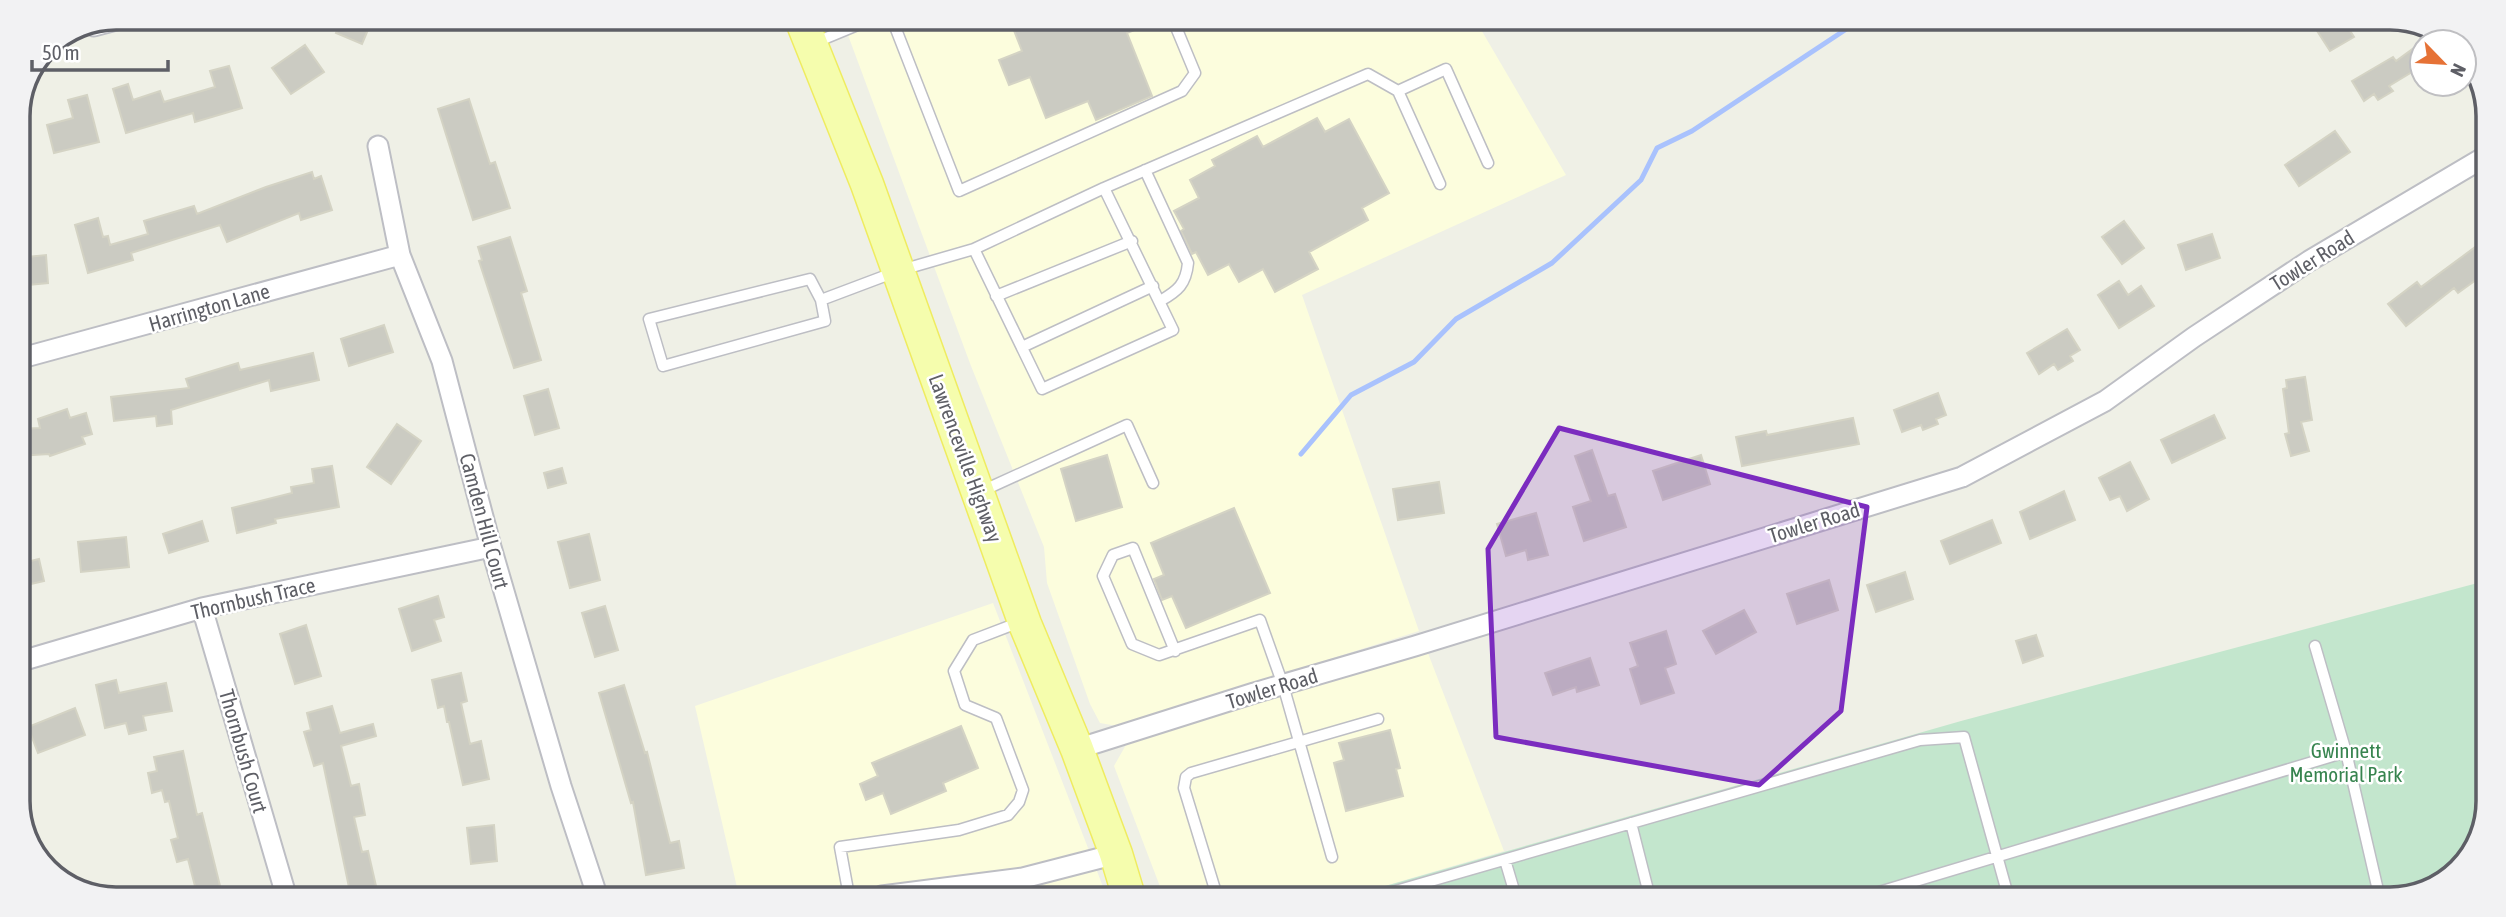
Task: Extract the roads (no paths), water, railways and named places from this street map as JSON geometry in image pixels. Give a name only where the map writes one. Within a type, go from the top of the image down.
[{"type":"main road","name":"Lawrenceville Highway","points":[[806,32],[867,184],[1024,620],[1077,750],[1126,887]]},
{"type":"street","name":"Camden Hill Court","points":[[378,146],[400,255],[442,361],[491,547],[561,786],[594,887]]},
{"type":"street","name":"Towler Road","points":[[1077,750],[1962,477],[2105,401],[2194,337],[2309,261],[2476,162]]},
{"type":"street","name":"Harrington Lane","points":[[30,356],[400,255]]},
{"type":"street","name":"Thornbush Trace","points":[[30,658],[202,608],[491,547]]},
{"type":"street","name":"Thornbush Court","points":[[202,608],[284,887]]},
{"type":"street","points":[[970,887],[1023,878],[1116,854]]},
{"type":"lane","points":[[895,30],[959,191],[1182,91],[1195,73],[1177,30]]},
{"type":"lane","points":[[1398,91],[1446,69],[1488,163]]},
{"type":"lane","points":[[821,300],[898,271],[974,249],[1104,188],[1368,74],[1398,91],[1440,184]]},
{"type":"lane","points":[[1145,170],[1188,263],[1187,277],[1182,286],[1160,301]]},
{"type":"lane","points":[[974,249],[1042,389],[1173,330],[1104,188]]},
{"type":"lane","points":[[996,296],[1132,242]]},
{"type":"lane","points":[[810,279],[821,300],[825,321],[663,366],[649,319],[810,279]]},
{"type":"lane","points":[[1022,347],[1153,286]]},
{"type":"lane","points":[[978,492],[1127,425],[1153,483]]},
{"type":"lane","points":[[1175,651],[1133,548],[1114,555],[1103,576],[1132,644],[1159,655],[1175,651],[1260,620],[1283,685],[1332,857]]},
{"type":"lane","points":[[847,887],[840,847],[959,830],[1008,815],[1019,802],[1023,790],[996,718],[965,705],[954,671],[973,640],[1024,620]]},
{"type":"lane","points":[[2315,646],[2346,752],[2377,887]]},
{"type":"lane","points":[[1214,887],[1184,788],[1186,777],[1191,773],[1378,719]]},
{"type":"lane","points":[[1410,887],[1920,740],[1964,737],[2007,887]]},
{"type":"lane","points":[[1898,887],[2346,752]]},
{"type":"lane","points":[[1631,823],[1647,887]]},
{"type":"lane","points":[[1505,860],[1513,887]]},
{"type":"waterway","points":[[1301,454],[1351,395],[1414,362],[1456,319],[1552,263],[1641,180],[1657,148],[1692,131],[1845,30]]},
{"type":"park label","name":"Gwinnett Memorial Park","points":[[2346,762]]}]
